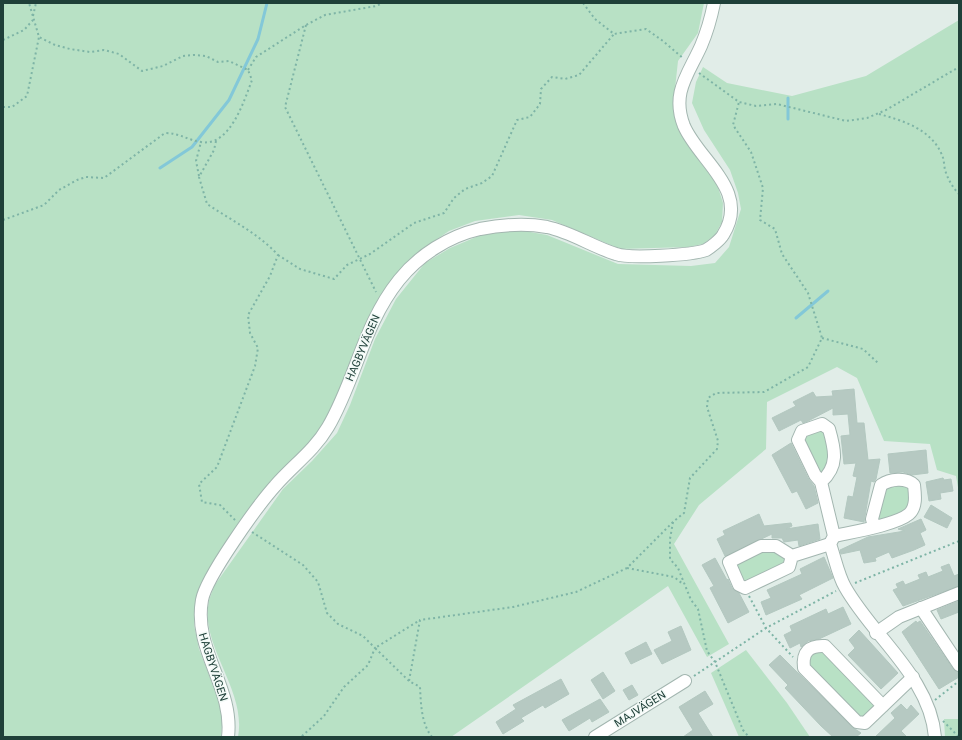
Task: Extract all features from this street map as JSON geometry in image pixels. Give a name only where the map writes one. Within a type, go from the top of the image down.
[{"type":"street","name":"HAGBYVÄGEN","points":[[228,737],[229,728],[227,709],[222,691],[202,638],[200,626],[202,598],[216,570],[260,504],[276,484],[309,452],[327,429],[341,401],[368,332],[382,304],[400,279],[421,257],[448,240],[478,229],[517,224],[549,227],[619,256],[678,255],[706,250],[722,238],[729,222],[731,202],[722,179],[685,127],[678,102],[684,77],[691,66],[710,25],[714,3]]},
{"type":"street","points":[[822,482],[832,540],[845,587],[876,633],[913,677],[928,706],[934,737]]},
{"type":"street","points":[[792,556],[832,540],[874,526]]},
{"type":"street","points":[[761,546],[776,546],[792,556],[789,567],[745,588],[739,585],[730,562],[761,546]]},
{"type":"street","points":[[876,633],[899,617],[959,593]]},
{"type":"street","points":[[921,608],[959,665]]},
{"type":"street","points":[[883,706],[825,646],[817,646],[807,651],[802,658],[804,668],[857,722],[865,723],[883,706],[913,677]]},
{"type":"street","name":"MAJVÄGEN","points":[[595,737],[685,681]]},
{"type":"path","points":[[3,107],[12,107],[27,96],[39,37],[28,3]]},
{"type":"path","points":[[3,40],[24,30],[33,20],[36,3]]},
{"type":"path","points":[[248,70],[256,57],[324,15],[376,6],[383,3]]},
{"type":"path","points":[[583,3],[595,19],[614,34]]},
{"type":"path","points":[[306,25],[285,107],[382,304]]},
{"type":"path","points":[[199,141],[196,161],[207,204],[254,234],[271,247],[278,255],[300,269],[334,279],[347,265],[370,254],[414,223],[444,213],[454,198],[465,189],[482,183],[492,176],[517,120],[530,117],[540,104],[541,89],[552,77],[565,79],[579,75],[614,34],[646,30],[663,41],[691,66],[739,102],[756,106],[776,104],[846,120],[867,118],[878,114],[959,67]]},
{"type":"path","points":[[3,220],[44,205],[59,190],[77,180],[86,178],[104,178],[165,133],[176,133],[199,141],[216,141],[224,136],[239,111],[252,80],[248,70],[229,61],[218,62],[206,56],[183,56],[163,66],[142,71],[127,62],[119,54],[104,50],[90,52],[70,49],[55,45],[39,37]]},
{"type":"path","points":[[301,737],[324,716],[344,687],[368,665],[375,648],[420,620],[513,606],[576,592],[627,568],[684,513],[690,478],[717,449],[718,441],[707,407],[708,398],[716,392],[764,392],[808,367],[822,338],[808,293],[782,254],[775,229],[760,220],[763,188],[751,152],[732,125],[739,102]]},
{"type":"path","points":[[878,114],[906,122],[930,136],[943,155],[946,171],[952,187],[959,194]]},
{"type":"path","points":[[199,177],[214,150],[216,141]]},
{"type":"path","points":[[278,255],[270,276],[248,315],[250,333],[258,348],[255,366],[217,467],[199,484],[202,502],[220,504],[244,527],[271,546],[303,565],[318,582],[327,613],[338,624],[363,636],[408,681],[420,687],[421,707],[426,730],[432,737]]},
{"type":"path","points":[[822,338],[863,349],[878,363]]},
{"type":"path","points":[[674,521],[670,538],[670,559],[678,568],[691,600],[698,609],[707,651],[714,662],[731,706],[743,730],[749,737]]},
{"type":"path","points":[[685,681],[766,628],[845,587],[959,541]]},
{"type":"path","points":[[627,568],[674,577],[684,585]]},
{"type":"path","points":[[745,588],[766,628],[804,668]]},
{"type":"path","points":[[408,681],[420,620]]},
{"type":"path","points":[[928,706],[959,680]]},
{"type":"green space","points":[[3,3],[704,3],[698,33],[678,61],[673,107],[682,134],[698,159],[717,184],[723,203],[722,222],[715,235],[703,244],[688,247],[620,249],[552,220],[519,215],[475,221],[449,231],[418,252],[406,263],[376,303],[327,420],[302,453],[274,478],[257,500],[213,563],[197,595],[194,625],[199,649],[223,712],[221,737],[3,737]]},
{"type":"green space","points":[[959,20],[959,493],[956,476],[937,470],[930,444],[884,441],[857,378],[837,367],[767,402],[766,449],[699,505],[674,544],[729,644],[707,657],[668,586],[451,737],[238,737],[239,720],[236,702],[216,651],[208,618],[209,601],[214,586],[283,489],[312,461],[337,433],[350,405],[375,339],[396,299],[425,263],[450,248],[481,235],[519,230],[547,235],[618,264],[691,266],[715,263],[729,247],[741,209],[738,193],[730,170],[704,130],[692,103],[696,82],[703,67],[727,83],[792,96],[866,76]]},
{"type":"green space","points":[[829,429],[830,474],[815,475],[802,431]]},
{"type":"green space","points":[[909,481],[909,514],[874,526],[881,485]]},
{"type":"green space","points":[[761,546],[792,556],[789,567],[745,588],[729,562]]},
{"type":"green space","points":[[817,645],[883,706],[865,723],[804,668]]},
{"type":"green space","points":[[746,650],[787,703],[810,737],[739,737],[711,673]]},
{"type":"green space","points":[[944,719],[959,719],[959,737],[945,737]]},
{"type":"building","points":[[854,389],[857,423],[864,423],[868,460],[880,459],[876,479],[874,482],[871,481],[864,522],[844,518],[848,496],[853,497],[857,477],[853,476],[856,463],[844,464],[841,436],[850,435],[848,414],[833,415],[833,408],[808,421],[803,423],[801,420],[779,431],[772,418],[796,406],[793,402],[813,392],[816,397],[833,396],[832,391]]},
{"type":"building","points":[[791,443],[808,478],[814,486],[818,503],[806,509],[797,491],[792,493],[772,455]]},
{"type":"building","points":[[926,450],[928,473],[912,475],[903,472],[890,473],[888,454]]},
{"type":"building","points":[[943,478],[944,480],[951,479],[953,491],[940,493],[941,499],[929,501],[926,482]]},
{"type":"building","points":[[931,505],[952,518],[947,528],[924,517]]},
{"type":"building","points":[[759,514],[764,526],[791,523],[792,526],[786,529],[818,524],[820,539],[799,546],[798,540],[784,542],[782,538],[772,538],[772,534],[725,556],[717,539],[725,535],[723,531]]},
{"type":"building","points":[[921,519],[926,530],[920,533],[925,545],[914,550],[892,558],[889,552],[875,558],[876,561],[864,563],[860,550],[841,554],[840,550],[868,537],[905,531],[898,529]]},
{"type":"building","points":[[824,557],[833,578],[799,595],[802,599],[766,615],[761,602],[771,598],[767,590],[802,574],[800,569]]},
{"type":"building","points":[[715,558],[732,588],[739,593],[749,612],[728,623],[710,588],[714,586],[702,565]]},
{"type":"building","points":[[949,564],[954,576],[959,574],[959,586],[903,606],[893,590],[898,588],[896,584],[903,581],[905,585],[920,579],[918,575],[926,572],[928,577],[943,571],[941,567]]},
{"type":"building","points":[[959,601],[959,612],[941,619],[937,610]]},
{"type":"building","points":[[843,607],[851,624],[819,639],[808,641],[801,647],[800,643],[790,648],[784,635],[792,631],[790,626],[826,609],[828,614]]},
{"type":"building","points":[[916,621],[917,623],[920,621],[953,669],[959,672],[959,677],[939,689],[902,632]]},
{"type":"building","points":[[681,626],[691,650],[662,664],[654,650],[672,641],[668,632]]},
{"type":"building","points":[[859,630],[898,673],[881,689],[848,655],[855,648],[849,640]]},
{"type":"building","points":[[646,642],[652,654],[631,664],[625,653]]},
{"type":"building","points":[[780,655],[852,727],[861,733],[856,737],[833,737],[821,726],[785,688],[788,685],[769,665]]},
{"type":"building","points":[[603,672],[615,691],[603,699],[591,680]]},
{"type":"building","points":[[561,679],[569,694],[545,708],[543,705],[521,718],[524,721],[503,734],[496,722],[516,709],[513,705]]},
{"type":"building","points":[[632,685],[638,695],[629,700],[623,690]]},
{"type":"building","points":[[705,691],[713,704],[698,713],[713,737],[683,737],[693,730],[679,707]]},
{"type":"building","points":[[600,699],[609,712],[592,722],[590,718],[569,731],[562,720]]},
{"type":"building","points":[[901,704],[907,710],[911,705],[919,714],[901,731],[907,737],[875,737],[895,718],[891,713]]},
{"type":"waterway","points":[[160,168],[192,147],[229,100],[258,39],[267,3]]},
{"type":"waterway","points":[[788,98],[788,119]]},
{"type":"waterway","points":[[796,318],[828,291]]}]
